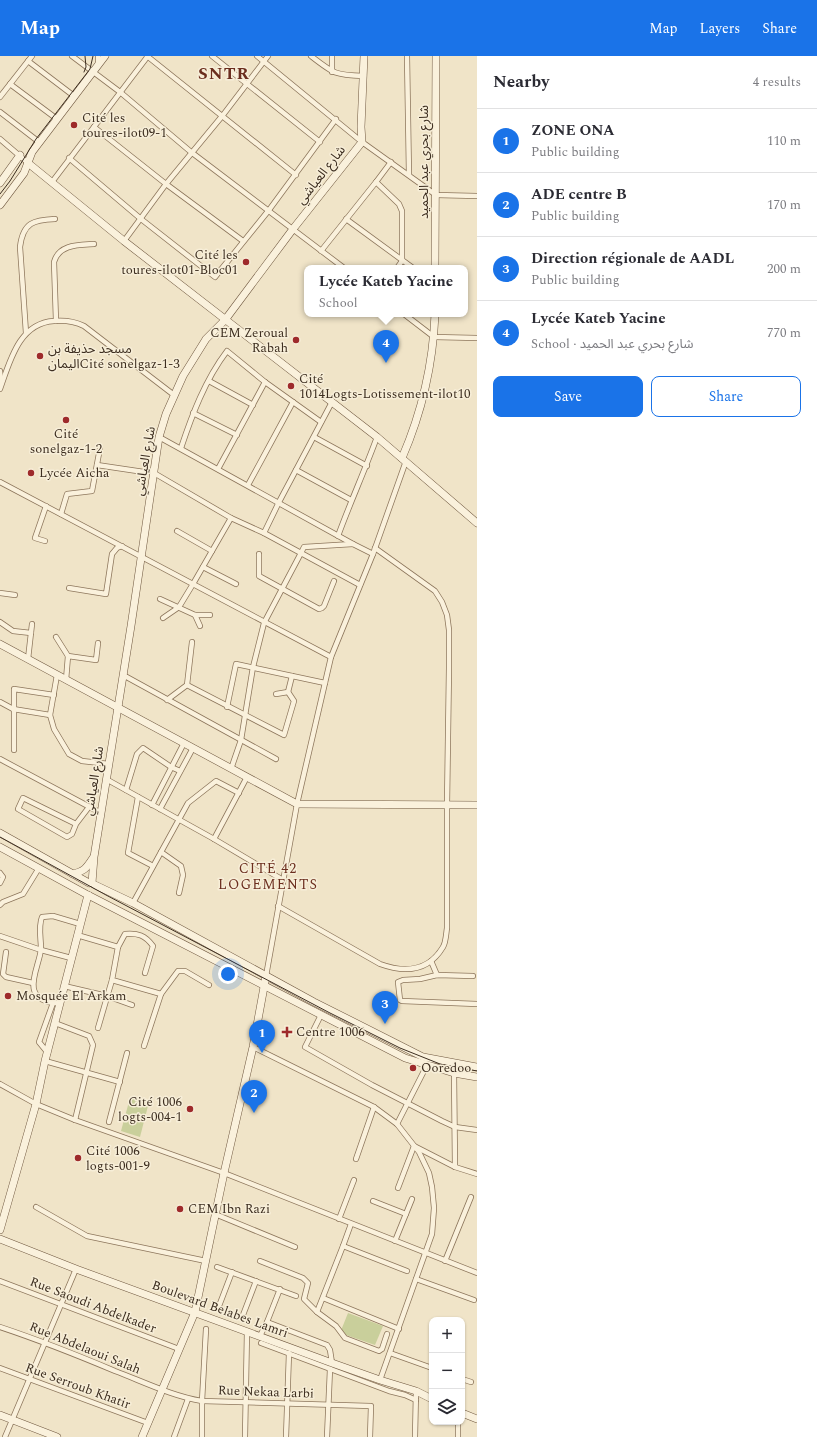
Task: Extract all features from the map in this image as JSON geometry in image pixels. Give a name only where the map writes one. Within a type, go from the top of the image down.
[{"type":"street","points":[[0,97],[32,56]]},
{"type":"street","points":[[72,56],[120,92],[192,152],[340,265]]},
{"type":"street","points":[[98,56],[98,65]]},
{"type":"street","points":[[0,205],[24,173],[30,156],[39,142],[105,56]]},
{"type":"street","points":[[52,182],[147,56],[296,174]]},
{"type":"street","points":[[212,56],[320,142]]},
{"type":"street","points":[[257,56],[336,119],[362,142],[392,162],[436,195],[477,196]]},
{"type":"street","points":[[124,241],[166,184],[223,115],[268,56]]},
{"type":"street","points":[[311,56],[332,72],[343,76],[364,76]]},
{"type":"street","points":[[332,56],[332,72]]},
{"type":"street","name":"شارع العياشي","points":[[92,884],[94,857],[159,437],[166,414],[182,376],[206,339],[225,320],[293,229],[362,142],[361,127],[364,56]]},
{"type":"street","points":[[407,56],[408,175]]},
{"type":"street","name":"شارع بحري عبد الحميد","points":[[435,265],[436,56]]},
{"type":"street","points":[[28,61],[74,96]]},
{"type":"street","points":[[10,84],[57,119]]},
{"type":"street","points":[[0,112],[39,142]]},
{"type":"street","points":[[69,158],[141,219],[215,277],[269,210],[336,119]]},
{"type":"street","points":[[94,127],[166,184],[243,241]]},
{"type":"street","points":[[0,138],[28,163],[124,241],[377,437],[477,523]]},
{"type":"street","points":[[0,183],[20,155]]},
{"type":"street","points":[[321,251],[392,162]]},
{"type":"street","points":[[376,182],[399,204],[402,211],[402,261],[399,265]]},
{"type":"street","points":[[26,332],[20,247],[21,240],[26,230],[33,222],[38,220],[55,219]]},
{"type":"street","points":[[346,219],[408,265]]},
{"type":"street","points":[[56,321],[55,257],[65,248],[73,245],[94,244]]},
{"type":"street","points":[[408,317],[434,337],[477,338]]},
{"type":"street","points":[[142,1437],[195,1312],[253,1047],[297,804],[331,657],[373,554],[419,414],[427,381],[434,337],[435,317]]},
{"type":"street","points":[[0,387],[14,353],[26,332],[38,325],[49,321],[56,321],[74,322],[84,326],[174,395]]},
{"type":"street","points":[[180,448],[193,412],[209,381],[227,352],[265,382],[321,422]]},
{"type":"street","points":[[0,371],[0,387]]},
{"type":"street","points":[[209,381],[253,405]]},
{"type":"street","points":[[218,469],[265,382]]},
{"type":"street","points":[[248,486],[293,402]]},
{"type":"street","points":[[264,533],[332,402]]},
{"type":"street","points":[[193,412],[237,435]]},
{"type":"street","points":[[159,437],[373,554]]},
{"type":"street","points":[[314,437],[366,466]]},
{"type":"street","points":[[338,536],[377,437]]},
{"type":"street","points":[[61,514],[67,494],[92,492],[100,448]]},
{"type":"street","points":[[97,465],[144,472]]},
{"type":"street","points":[[296,470],[351,500]]},
{"type":"street","points":[[154,473],[231,518],[264,533],[360,585]]},
{"type":"street","points":[[0,482],[194,584],[264,623],[331,657]]},
{"type":"street","points":[[45,541],[35,538],[46,506]]},
{"type":"street","points":[[163,618],[179,607],[194,584],[231,518]]},
{"type":"street","points":[[177,531],[212,551]]},
{"type":"street","points":[[232,769],[241,740],[253,667],[264,623],[304,547],[353,544]]},
{"type":"street","points":[[69,588],[106,594],[112,554],[117,548],[122,546]]},
{"type":"street","points":[[278,906],[380,964],[395,969],[411,970],[423,966],[431,961],[444,946],[447,928],[449,630],[447,615],[442,602],[435,591],[375,548]]},
{"type":"street","points":[[259,554],[259,576],[319,608],[324,606],[334,581]]},
{"type":"street","points":[[203,567],[236,584]]},
{"type":"street","points":[[0,593],[15,595]]},
{"type":"street","points":[[160,599],[195,615],[210,615]]},
{"type":"street","points":[[195,615],[200,626]]},
{"type":"street","points":[[0,622],[13,631],[31,634]]},
{"type":"street","points":[[28,659],[32,624]]},
{"type":"street","points":[[56,637],[68,656],[66,680]]},
{"type":"street","points":[[167,700],[187,686],[192,642]]},
{"type":"street","points":[[68,656],[96,660],[98,643]]},
{"type":"street","points":[[0,644],[297,804],[477,805]]},
{"type":"street","points":[[227,707],[236,664],[325,683]]},
{"type":"street","points":[[57,675],[50,714],[54,729],[69,754],[82,761],[109,764]]},
{"type":"street","points":[[123,675],[276,759]]},
{"type":"street","points":[[187,686],[284,735],[294,701],[288,692],[292,676]]},
{"type":"street","points":[[14,750],[14,689],[54,695]]},
{"type":"street","points":[[276,694],[288,692]]},
{"type":"street","points":[[0,702],[13,710],[50,714]]},
{"type":"street","points":[[152,804],[184,743]]},
{"type":"street","points":[[126,790],[137,754],[142,748],[171,767],[180,771]]},
{"type":"street","points":[[160,809],[193,748]]},
{"type":"street","points":[[0,759],[101,813]]},
{"type":"street","points":[[214,839],[248,777]]},
{"type":"street","points":[[106,780],[214,839],[283,880]]},
{"type":"street","points":[[133,903],[188,803],[216,781],[240,793]]},
{"type":"street","points":[[138,797],[128,853],[153,866]]},
{"type":"street","points":[[76,824],[23,798],[18,809],[67,837],[72,834],[76,824],[89,807]]},
{"type":"street","points":[[0,833],[73,874],[133,903],[314,1002],[423,1057],[477,1068]]},
{"type":"street","points":[[0,847],[88,895],[405,1058],[454,1073],[477,1077]]},
{"type":"street","points":[[161,852],[181,866],[183,875],[180,893]]},
{"type":"street","points":[[73,874],[87,868],[94,857]]},
{"type":"street","points":[[0,905],[2,902],[24,894],[39,868]]},
{"type":"street","points":[[0,873],[3,877],[0,883]]},
{"type":"street","points":[[88,895],[84,890],[85,887],[92,884]]},
{"type":"street","points":[[88,895],[95,893],[97,889],[92,884]]},
{"type":"street","points":[[48,1053],[39,1042],[64,986],[88,895]]},
{"type":"street","points":[[56,1003],[44,1001],[37,995],[33,983],[41,950],[40,922],[42,917],[53,916],[80,924]]},
{"type":"street","points":[[98,1028],[112,980],[118,947],[125,934],[136,934],[148,939],[153,946],[145,973]]},
{"type":"street","points":[[78,935],[118,947]]},
{"type":"street","points":[[0,936],[41,950],[71,958]]},
{"type":"street","points":[[6,952],[3,974],[6,977],[33,983]]},
{"type":"street","points":[[431,961],[437,975]]},
{"type":"street","points":[[144,1046],[161,994],[178,971],[185,971],[210,985]]},
{"type":"street","points":[[474,976],[437,975],[420,980],[403,980],[398,982],[400,1000],[402,1002],[477,1004]]},
{"type":"street","points":[[112,980],[161,994]]},
{"type":"street","points":[[64,986],[107,996],[132,1005]]},
{"type":"street","points":[[0,1230],[36,1104],[55,1023],[56,1003]]},
{"type":"street","points":[[321,1015],[305,1047],[408,1104],[455,1127],[477,1130]]},
{"type":"street","points":[[55,1023],[89,1036],[94,1045],[86,1072],[76,1120]]},
{"type":"street","points":[[253,1047],[374,1107],[397,1124],[423,1158],[429,1173],[432,1187],[434,1222],[432,1234],[380,1380]]},
{"type":"street","points":[[109,1122],[127,1053]]},
{"type":"street","points":[[45,1061],[120,1082]]},
{"type":"street","points":[[397,1124],[428,1065]]},
{"type":"street","points":[[454,1073],[455,1167]]},
{"type":"street","points":[[0,1084],[36,1104],[76,1120],[224,1174],[477,1273]]},
{"type":"street","points":[[356,1159],[374,1107]]},
{"type":"street","points":[[414,1146],[455,1167],[477,1174]]},
{"type":"street","points":[[398,1188],[414,1146]]},
{"type":"street","points":[[339,1219],[354,1180]]},
{"type":"street","points":[[445,1261],[471,1197]]},
{"type":"street","points":[[395,1241],[412,1199]]},
{"type":"street","points":[[373,1201],[406,1214]]},
{"type":"street","points":[[36,1207],[86,1236],[206,1261]]},
{"type":"street","points":[[216,1214],[295,1247]]},
{"type":"street","points":[[317,1312],[351,1224]]},
{"type":"street","name":"Boulevard Belabes Lamri","points":[[0,1238],[76,1269],[247,1331],[260,1339],[331,1366],[416,1391],[429,1398]]},
{"type":"street","points":[[343,1246],[407,1271]]},
{"type":"street","points":[[260,1260],[303,1278],[308,1283],[304,1299],[317,1312],[336,1326],[345,1338],[379,1351],[382,1349],[387,1334]]},
{"type":"street","points":[[217,1267],[256,1280],[296,1296]]},
{"type":"street","points":[[5,1437],[76,1269]]},
{"type":"street","points":[[219,1306],[232,1272]]},
{"type":"street","points":[[416,1279],[474,1300]]},
{"type":"street","points":[[243,1315],[256,1280]]},
{"type":"street","name":"Rue Saoudi Abdelkader","points":[[0,1281],[179,1349]]},
{"type":"street","points":[[280,1289],[260,1339],[288,1353],[331,1366],[389,1391],[406,1395],[416,1400]]},
{"type":"street","points":[[323,1298],[398,1329]]},
{"type":"street","points":[[267,1322],[327,1346],[330,1350],[331,1366],[327,1437]]},
{"type":"street","name":"Rue Abdelaoui Salah","points":[[0,1327],[45,1342],[162,1390]]},
{"type":"street","points":[[202,1437],[202,1401],[206,1329]]},
{"type":"street","points":[[245,1437],[247,1331]]},
{"type":"street","points":[[286,1437],[288,1353]]},
{"type":"street","points":[[390,1353],[429,1367]]},
{"type":"street","name":"Rue Serroub Khatir","points":[[0,1368],[148,1423]]},
{"type":"street","points":[[465,1380],[471,1382]]},
{"type":"street","name":"Rue Nekaa Larbi","points":[[162,1390],[188,1399],[202,1401],[371,1406],[370,1437]]},
{"type":"street","points":[[415,1437],[416,1391]]},
{"type":"street","points":[[174,1437],[188,1399]]},
{"type":"street","points":[[465,1414],[477,1419]]},
{"type":"street","points":[[0,1415],[57,1437]]},
{"type":"street","points":[[458,1425],[458,1437]]},
{"type":"green space","points":[[130,1098],[149,1102],[140,1137],[121,1131]]},
{"type":"green space","points":[[348,1313],[383,1326],[375,1345],[340,1333]]},
{"type":"tram line","points":[[84,72],[86,67],[85,56]]},
{"type":"tram line","points":[[0,194],[10,181],[36,139],[90,69],[93,56]]},
{"type":"tram line","points":[[0,837],[106,895],[330,1013],[400,1048],[440,1064],[477,1071]]},
{"type":"place","name":"Cité les toures-ilot09-1","points":[[74,125]]},
{"type":"place","name":"Cité les toures-ilot01-Bloc01","points":[[246,262]]},
{"type":"place","name":"CEM Zeroual Rabah","points":[[296,340]]},
{"type":"place","name":"مسجد حذيفة بن اليمانCité sonelgaz-1-3","points":[[40,356]]},
{"type":"place","name":"Lycée Kateb Yacine","points":[[386,363]]},
{"type":"place","name":"Cité 1014Logts-Lotissement-ilot10","points":[[291,386]]},
{"type":"place","name":"Cité sonelgaz-1-2","points":[[66,420]]},
{"type":"place","name":"Lycée Aicha","points":[[31,473]]},
{"type":"place","name":"Mosquée El Arkam","points":[[8,996]]},
{"type":"place","name":"Direction régionale de AADL","points":[[385,1024]]},
{"type":"place","name":"Centre 1006","points":[[287,1032]]},
{"type":"place","name":"ZONE ONA","points":[[262,1053]]},
{"type":"place","name":"Ooredoo","points":[[413,1068]]},
{"type":"place","name":"Cité 1006 logts-004-1","points":[[190,1109]]},
{"type":"place","name":"ADE centre B","points":[[254,1113]]},
{"type":"place","name":"Cité 1006 logts-001-9","points":[[78,1158]]},
{"type":"place","name":"CEM Ibn Razi","points":[[180,1209]]},
{"type":"district","name":"SNTR","points":[[224,74]]},
{"type":"district","name":"CITÉ 42 LOGEMENTS","points":[[268,876]]}]
